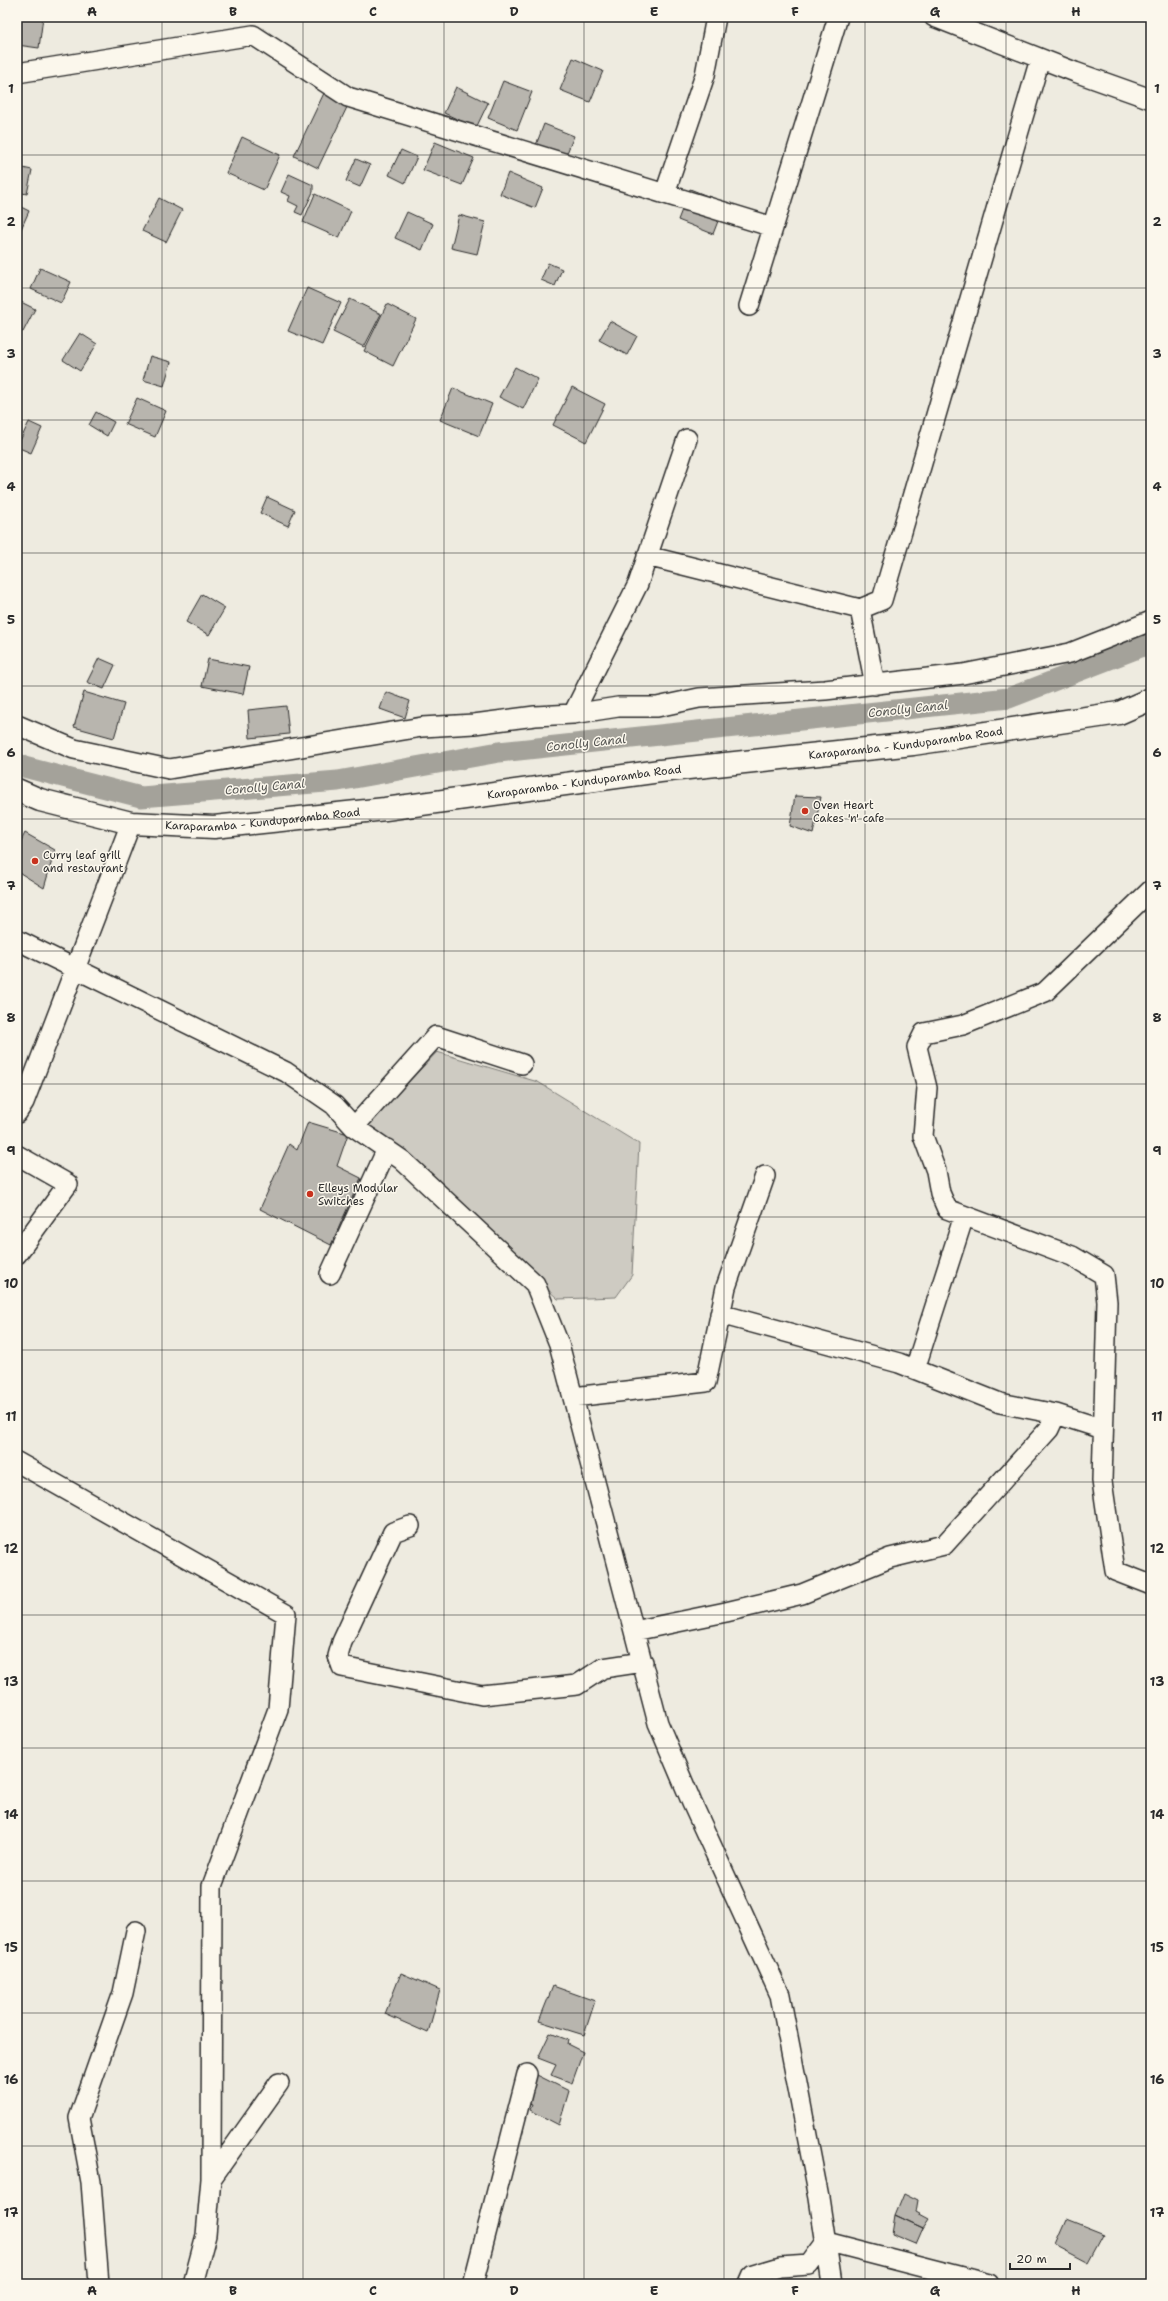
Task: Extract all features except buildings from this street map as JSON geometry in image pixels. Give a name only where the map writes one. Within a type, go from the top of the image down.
[{"type":"main road","name":"Karaparamba - Kunduparamba Road","points":[[17,790],[40,800],[131,823],[214,827],[385,808],[660,771],[914,744],[1119,712],[1151,699]]},
{"type":"street","points":[[665,193],[705,75],[716,17]]},
{"type":"street","points":[[749,306],[838,17]]},
{"type":"street","points":[[934,17],[1040,59],[1151,99]]},
{"type":"street","points":[[17,73],[253,36],[348,97],[773,227]]},
{"type":"street","points":[[647,556],[860,610],[882,600],[1040,59]]},
{"type":"street","points":[[573,714],[638,584],[687,439]]},
{"type":"street","points":[[860,610],[875,685]]},
{"type":"street","points":[[17,725],[74,749],[169,769],[422,727],[474,724],[535,716],[573,714],[618,707],[658,707],[698,698],[875,685],[963,674],[1070,653],[1151,621]]},
{"type":"street","points":[[17,1113],[24,1102],[131,823]]},
{"type":"street","points":[[1151,890],[1044,992],[963,1025],[924,1033],[917,1047],[927,1088],[923,1136],[936,1171],[940,1193],[946,1209],[1072,1256],[1104,1275],[1106,1302],[1102,1481],[1115,1571],[1151,1586]]},
{"type":"street","points":[[17,940],[75,967],[286,1072],[334,1105],[354,1127],[402,1160],[535,1284],[559,1344],[658,1723],[692,1803],[780,1995],[826,2242],[832,2284]]},
{"type":"street","points":[[354,1127],[436,1036],[522,1064]]},
{"type":"street","points":[[330,1274],[387,1149]]},
{"type":"street","points":[[17,1155],[68,1184],[17,1254]]},
{"type":"street","points":[[573,1398],[706,1382],[726,1287],[765,1176]]},
{"type":"street","points":[[916,1369],[964,1216]]},
{"type":"street","points":[[720,1314],[900,1363],[1000,1402],[1056,1414],[1103,1429]]},
{"type":"street","points":[[634,1631],[726,1612],[802,1594],[890,1558],[944,1545],[1049,1429],[1056,1414]]},
{"type":"street","points":[[17,1462],[286,1614],[278,1709],[212,1886],[211,2179],[206,2235],[193,2284]]},
{"type":"street","points":[[410,1526],[394,1532],[342,1642],[338,1656],[342,1667],[482,1695],[577,1685],[603,1668],[643,1662]]},
{"type":"street","points":[[99,2284],[91,2182],[79,2118],[123,1993],[136,1931]]},
{"type":"street","points":[[473,2284],[527,2074]]},
{"type":"street","points":[[211,2179],[279,2083]]},
{"type":"street","points":[[749,2284],[753,2275],[780,2267],[809,2265],[826,2242]]},
{"type":"street","points":[[826,2242],[988,2284]]},
{"type":"shaded area","points":[[437,1052],[538,1082],[639,1144],[632,1275],[616,1297],[558,1299],[368,1125]]},
{"type":"waterway","name":"Conolly Canal","points":[[17,763],[24,767],[141,797],[338,781],[499,752],[1009,698],[1151,643]]},
{"type":"place","name":"Oven Heart Cakes 'n' cafe","points":[[805,811]]},
{"type":"place","name":"Curry leaf grill and restaurant","points":[[35,861]]},
{"type":"place","name":"Elleys Modular Switches","points":[[310,1194]]}]
